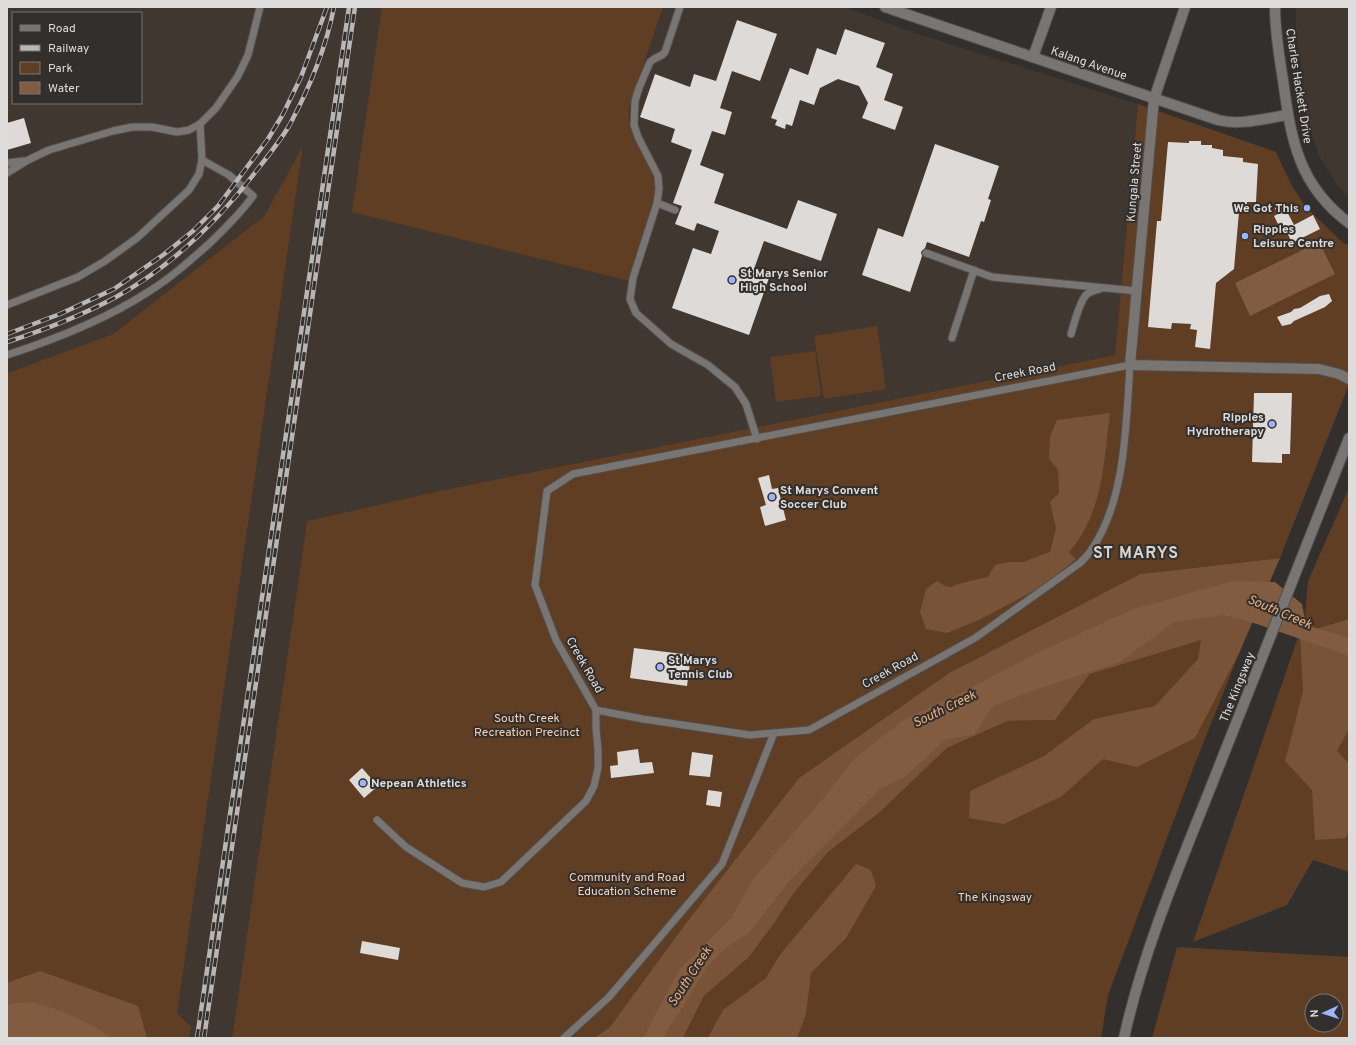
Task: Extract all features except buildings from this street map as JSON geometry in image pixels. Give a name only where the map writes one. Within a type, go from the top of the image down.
[{"type":"street","name":"Kalang Avenue","points":[[885,7],[914,12],[1033,58],[1228,123],[1288,114]]},
{"type":"street","points":[[1033,58],[1051,7]]},
{"type":"street","name":"Kungala Street","points":[[1130,365],[1154,99],[1185,7]]},
{"type":"street","name":"Charles Hackett Drive","points":[[1275,7],[1276,28],[1288,114],[1294,144],[1304,170],[1311,182],[1330,206],[1349,223]]},
{"type":"street","name":"Creek Road","points":[[1130,365],[1319,369],[1339,374],[1349,379]]},
{"type":"street","name":"The Kingsway","points":[[1124,1038],[1143,968],[1156,929],[1349,438]]},
{"type":"lane","points":[[7,173],[28,160],[50,150],[132,127],[152,127],[177,132],[189,130],[200,124],[216,108],[238,76],[248,56],[260,7]]},
{"type":"lane","points":[[680,7],[665,52],[662,56],[650,62],[635,101],[634,125],[638,137],[658,176],[660,189],[657,204],[633,278],[630,299],[636,313],[671,344],[708,365],[735,387],[746,404],[757,439]]},
{"type":"lane","points":[[7,305],[46,291],[78,277],[121,251],[190,190],[198,174],[202,160],[200,124]]},
{"type":"lane","points":[[7,164],[28,160]]},
{"type":"lane","points":[[7,355],[56,338],[91,323],[142,296],[177,271],[201,251],[238,215],[253,196],[229,175],[202,160]]},
{"type":"lane","points":[[657,204],[675,210]]},
{"type":"lane","points":[[926,253],[992,276],[1137,291]]},
{"type":"lane","points":[[952,338],[974,270]]},
{"type":"lane","points":[[1071,334],[1085,296],[1092,291],[1106,288]]},
{"type":"lane","name":"Creek Road","points":[[1130,365],[1123,456],[1117,490],[1104,526],[1092,550],[1080,563],[975,638],[809,730],[750,735],[643,719],[596,710],[556,640],[535,585],[547,491],[573,474],[1130,365]]},
{"type":"lane","points":[[377,820],[406,847],[462,883],[484,887],[501,882],[586,801],[594,786],[598,768],[596,710]]},
{"type":"lane","points":[[564,1038],[609,997],[722,864],[774,733]]},
{"type":"shaded area","name":"St Marys Senior High School","points":[[7,7],[845,7],[909,31],[1138,104],[1115,355],[439,491],[307,521],[232,1038],[173,1038],[303,147],[264,216],[113,334],[7,373]]},
{"type":"shaded area","points":[[1296,7],[1349,7],[1349,197],[1337,185],[1318,154],[1307,118],[1296,28]]},
{"type":"shaded area","points":[[1110,413],[1103,468],[1095,504],[1089,521],[1069,552],[1076,559],[1043,586],[979,620],[947,633],[926,629],[920,612],[926,589],[937,581],[945,586],[952,587],[988,577],[995,565],[1009,562],[1023,562],[1050,552],[1056,528],[1050,502],[1059,493],[1058,470],[1049,459],[1050,436],[1057,420]]},
{"type":"shaded area","points":[[1280,558],[1240,651],[1195,738],[1137,767],[1103,759],[1062,796],[1004,824],[969,818],[970,791],[1044,756],[1094,719],[1155,706],[1198,659],[1201,640],[1090,674],[1055,720],[1008,721],[947,748],[879,813],[828,852],[794,893],[749,957],[704,996],[683,1038],[594,1038],[610,1027],[684,926],[799,778],[949,673],[1140,574]]},
{"type":"shaded area","points":[[1349,619],[1349,729],[1337,751],[1349,764],[1349,829],[1346,838],[1315,840],[1312,790],[1285,761],[1303,691],[1300,634]]},
{"type":"shaded area","points":[[856,864],[871,870],[876,886],[846,938],[811,973],[806,1014],[797,1038],[708,1038],[723,1010],[766,978],[779,956]]},
{"type":"shaded area","points":[[40,971],[138,1006],[147,1038],[7,1038],[7,983]]},
{"type":"green space","points":[[382,7],[663,7],[629,107],[629,122],[634,139],[650,168],[655,185],[655,194],[630,281],[352,212]]},
{"type":"green space","name":"South Creek Recreation Precinct","points":[[1138,104],[1276,152],[1291,184],[1305,206],[1342,242],[1349,245],[1349,384],[1280,558],[1140,574],[949,673],[799,778],[610,1027],[594,1038],[232,1038],[307,521],[439,491],[1115,355]]},
{"type":"green space","points":[[303,146],[177,1013],[191,1027],[189,1038],[7,1038],[7,373],[113,334],[264,216]]},
{"type":"green space","points":[[877,326],[886,389],[824,399],[814,336]]},
{"type":"green space","points":[[815,351],[821,396],[776,402],[770,357]]},
{"type":"green space","points":[[1349,488],[1349,872],[1313,860],[1287,905],[1193,942],[1305,617],[1308,581]]},
{"type":"green space","name":"The Kingsway","points":[[1223,635],[1240,651],[1193,769],[1108,995],[1101,1038],[683,1038],[704,996],[749,957],[794,893],[828,852],[879,813],[947,748],[1008,721],[1055,720],[1090,674],[1166,647]]},
{"type":"green space","points":[[1177,947],[1349,957],[1349,1038],[1152,1038]]},
{"type":"water","points":[[1319,242],[1335,274],[1250,316],[1235,283]]},
{"type":"water","points":[[1232,581],[1275,582],[1302,604],[1306,625],[1349,638],[1349,656],[1257,624],[1224,615],[1174,622],[1120,662],[1035,690],[993,706],[975,734],[945,740],[906,776],[880,789],[791,879],[750,932],[727,947],[690,984],[664,1038],[643,1038],[679,970],[731,918],[754,878],[816,807],[856,757],[906,718],[959,694],[1035,654],[1131,610]]},
{"type":"water","points":[[32,1002],[54,1008],[74,1016],[112,1038],[7,1038],[7,1004]]},
{"type":"waterway","name":"South Creek","points":[[671,1022],[704,968]]},
{"type":"railway","points":[[7,334],[60,314],[114,289],[163,255],[193,231],[218,206],[268,139],[283,114],[301,77],[327,7]]},
{"type":"railway","points":[[7,342],[62,322],[116,297],[137,285],[193,241],[227,207],[274,148],[289,126],[303,98],[322,53],[334,7]]},
{"type":"railway","points":[[197,1038],[349,7]]},
{"type":"railway","points":[[204,1038],[355,7]]},
{"type":"place","name":"We Got This","points":[[1307,208]]},
{"type":"place","name":"Ripples Leisure Centre","points":[[1245,236]]},
{"type":"place","name":"St Marys Senior High School","points":[[732,280]]},
{"type":"place","name":"Ripples Hydrotherapy","points":[[1272,424]]},
{"type":"place","name":"St Marys Convent Soccer Club","points":[[772,497]]},
{"type":"place","name":"St Marys Tennis Club","points":[[660,667]]},
{"type":"place","name":"Nepean Athletics","points":[[363,783]]},
{"type":"district","name":"ST MARYS","points":[[1136,552]]},
{"type":"park label","name":"Community and Road Education Scheme","points":[[627,884]]}]
